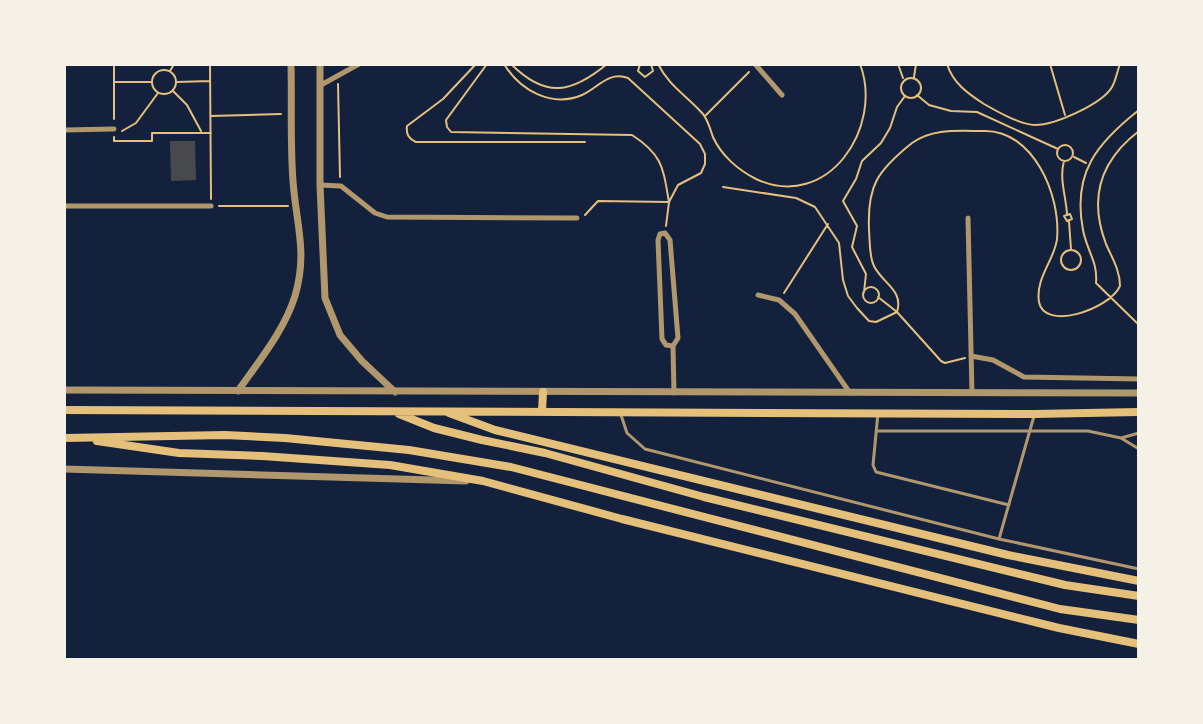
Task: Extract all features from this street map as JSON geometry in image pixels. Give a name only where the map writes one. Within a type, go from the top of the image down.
[{"type":"main road","points":[[542,412],[543,392]]},
{"type":"main road","points":[[64,410],[1139,412]]},
{"type":"main road","points":[[391,412],[434,428],[545,453],[704,497],[1065,585],[1139,596]]},
{"type":"main road","points":[[446,412],[495,430],[1008,555],[1139,581]]},
{"type":"main road","points":[[68,438],[225,435],[285,438],[409,450],[511,467],[1060,609],[1139,620]]},
{"type":"main road","points":[[68,438],[179,453],[390,465],[483,481],[652,527],[1059,628],[1139,644]]},
{"type":"street","points":[[238,391],[287,315],[296,294],[302,256],[301,226],[295,206],[291,64]]},
{"type":"street","points":[[320,64],[320,185],[325,298],[340,335],[395,392]]},
{"type":"street","points":[[321,85],[359,64]]},
{"type":"street","points":[[755,64],[782,95]]},
{"type":"street","points":[[64,130],[114,129]]},
{"type":"street","points":[[320,185],[346,188],[375,213],[387,217],[577,218]]},
{"type":"street","points":[[64,206],[211,206]]},
{"type":"street","points":[[968,218],[972,394]]},
{"type":"street","points":[[673,346],[666,345],[662,339],[658,240],[660,234],[665,233],[670,240],[678,338],[673,346],[674,393]]},
{"type":"street","points":[[302,256],[322,256]]},
{"type":"street","points":[[758,295],[779,300],[800,321],[850,393]]},
{"type":"street","points":[[971,356],[993,360],[1024,377],[1139,379]]},
{"type":"street","points":[[65,389],[1139,393]]},
{"type":"street","points":[[64,469],[483,481]]},
{"type":"lane","points":[[621,412],[627,433],[645,449],[999,539],[1139,569]]},
{"type":"lane","points":[[878,413],[873,465],[879,473],[1009,505]]},
{"type":"lane","points":[[999,539],[1034,414]]},
{"type":"lane","points":[[876,431],[1088,431],[1121,438],[1139,449]]},
{"type":"lane","points":[[1121,438],[1139,433]]},
{"type":"path","points":[[114,64],[114,129]]},
{"type":"path","points":[[155,64],[159,71]]},
{"type":"path","points":[[170,72],[174,64]]},
{"type":"path","points":[[210,64],[211,206],[295,206]]},
{"type":"path","points":[[476,64],[443,99],[407,126],[406,133],[410,139],[416,142],[585,142]]},
{"type":"path","points":[[487,64],[446,120],[451,132],[632,135],[655,152],[663,165],[669,202],[665,233]]},
{"type":"path","points":[[504,64],[518,82],[531,92],[547,98],[579,96],[606,78],[621,75],[628,78],[700,144],[705,154],[701,173],[678,185],[669,202]]},
{"type":"path","points":[[511,64],[532,81],[570,89],[585,82],[607,64]]},
{"type":"path","points":[[640,64],[638,71],[645,77],[653,71],[651,64]]},
{"type":"path","points":[[658,64],[671,86],[705,116],[721,152],[755,178],[786,186],[816,180],[830,173],[851,151],[866,107],[866,78],[860,64]]},
{"type":"path","points":[[705,116],[755,64]]},
{"type":"path","points":[[898,64],[904,80],[901,89],[905,96]]},
{"type":"path","points":[[914,78],[916,64]]},
{"type":"path","points":[[947,64],[956,83],[995,110],[1031,125],[1043,124],[1098,102],[1111,89],[1120,64]]},
{"type":"path","points":[[1050,64],[1066,116]]},
{"type":"path","points":[[152,82],[159,71]]},
{"type":"path","points":[[159,71],[170,72]]},
{"type":"path","points":[[170,72],[175,82],[172,90]]},
{"type":"path","points":[[337,78],[339,176],[346,188]]},
{"type":"path","points":[[904,80],[914,78]]},
{"type":"path","points":[[914,78],[920,84],[917,95]]},
{"type":"path","points":[[175,82],[210,81]]},
{"type":"path","points":[[114,82],[152,82]]},
{"type":"path","points":[[152,82],[159,92]]},
{"type":"path","points":[[172,90],[159,92],[136,123],[114,134],[114,141],[152,141],[152,133],[211,133]]},
{"type":"path","points":[[172,90],[187,105],[201,133]]},
{"type":"path","points":[[857,308],[863,298],[866,274],[852,247],[857,226],[843,201],[862,161],[881,143],[905,96],[917,95],[929,105],[951,111],[977,112],[1058,149]]},
{"type":"path","points":[[1139,110],[1113,131],[1088,164],[1080,197],[1083,230],[1097,269],[1096,283],[1139,325]]},
{"type":"path","points":[[210,116],[292,114]]},
{"type":"path","points":[[1058,149],[1063,145],[1070,146],[1073,156],[1088,164]]},
{"type":"path","points":[[1058,149],[1058,157],[1064,161]]},
{"type":"path","points":[[1064,161],[1073,156]]},
{"type":"path","points":[[1064,161],[1061,177],[1067,214],[1072,217],[1069,222],[1071,251]]},
{"type":"path","points":[[577,218],[584,217],[598,201],[669,202]]},
{"type":"path","points":[[779,300],[828,224]]},
{"type":"path","points":[[1071,251],[1076,251],[1081,258],[1081,265],[1074,271],[1066,270],[1060,263],[1062,255],[1071,251]]},
{"type":"path","points":[[864,292],[872,288],[877,291],[878,297],[897,312],[941,361],[945,363],[971,356]]},
{"type":"path","points":[[863,298],[869,303],[878,297]]},
{"type":"building","points":[[170,141],[195,141],[196,180],[171,181]]}]
